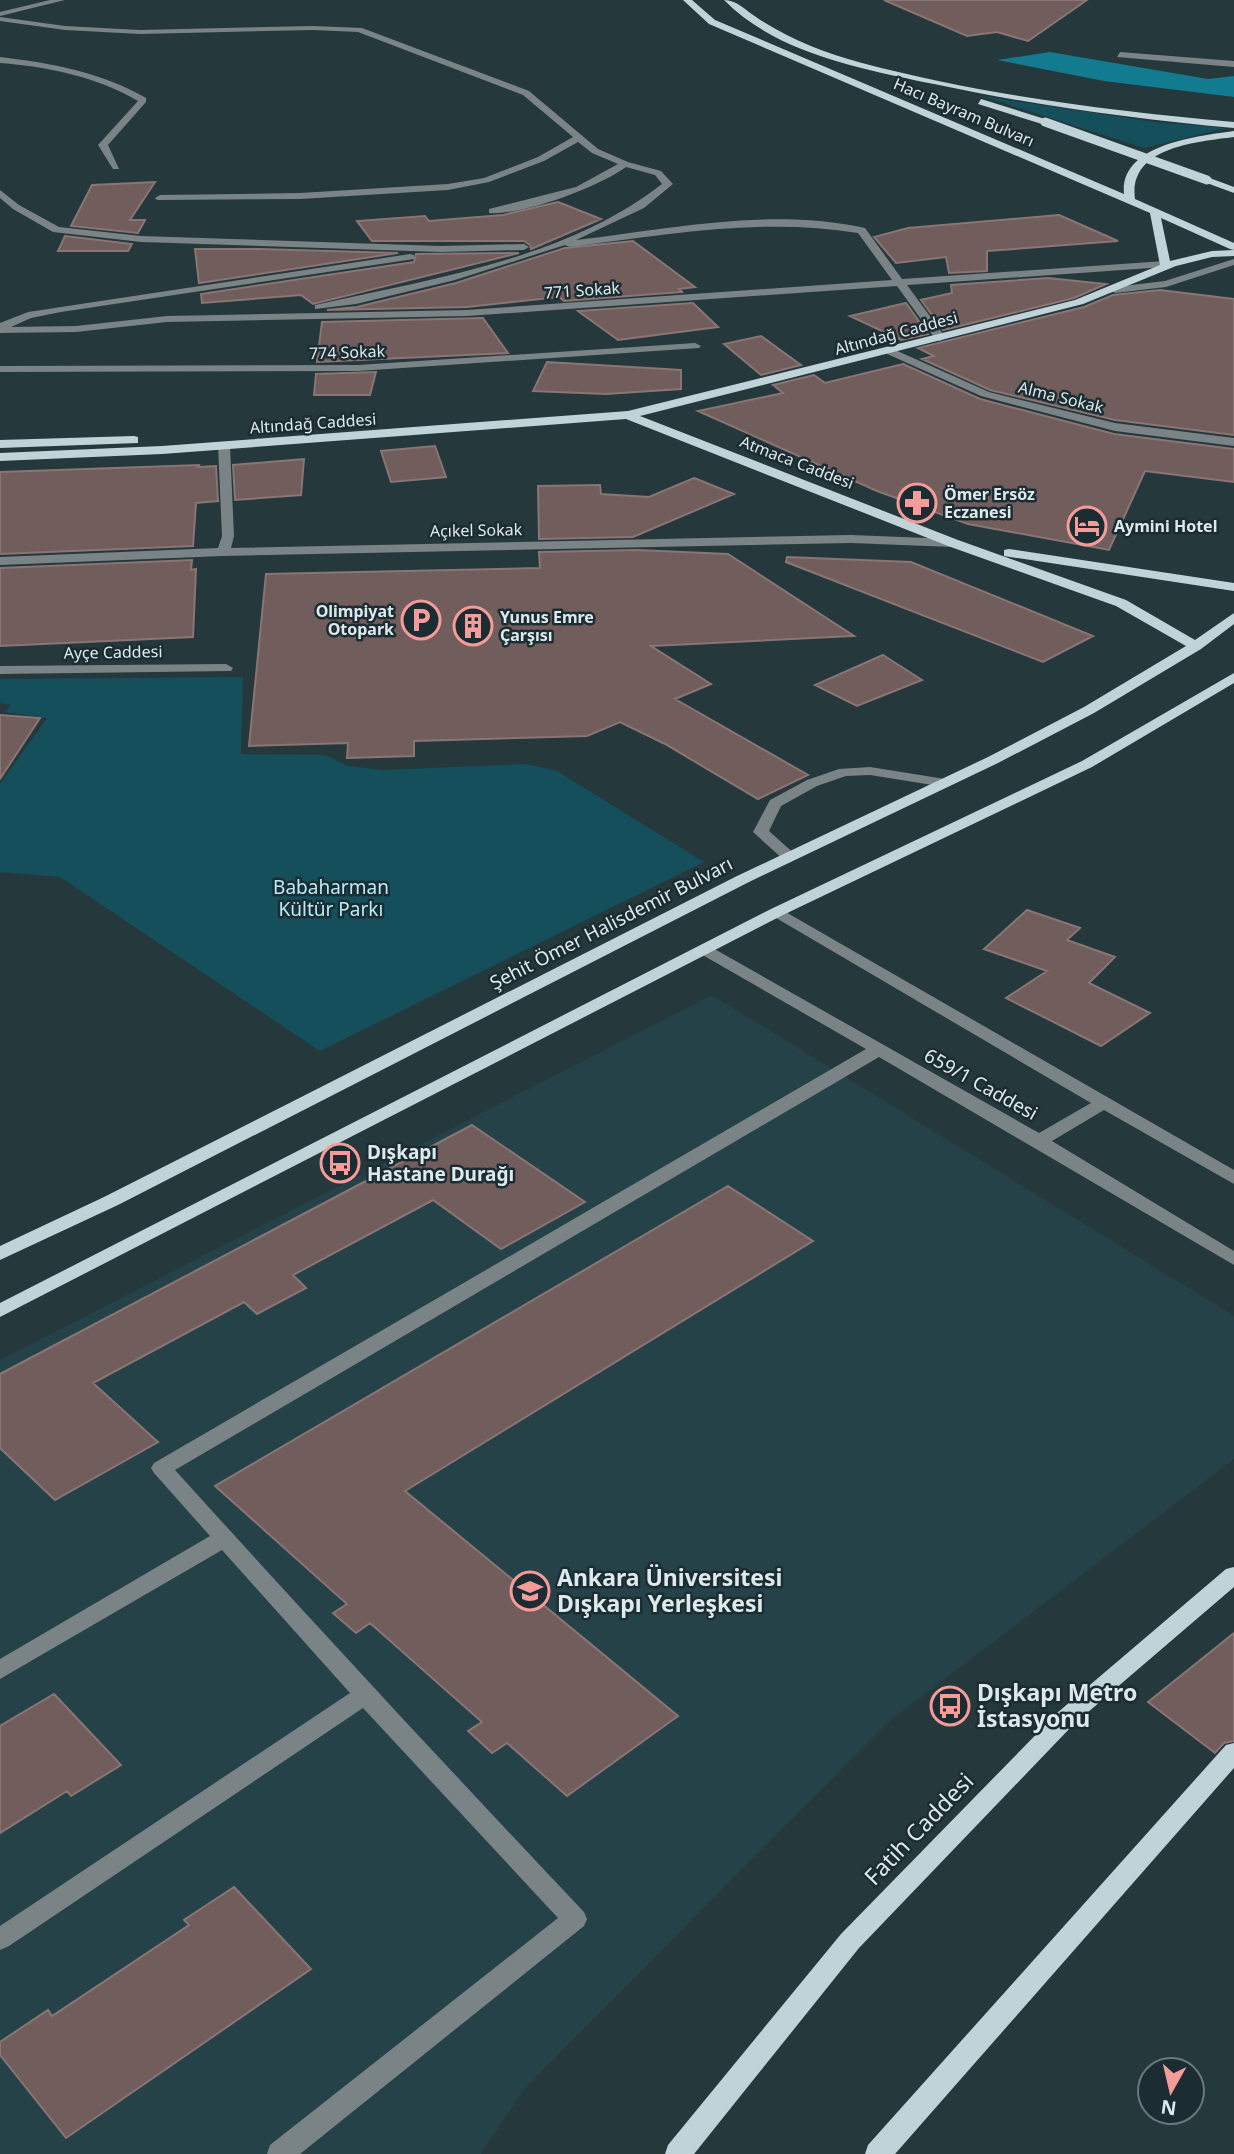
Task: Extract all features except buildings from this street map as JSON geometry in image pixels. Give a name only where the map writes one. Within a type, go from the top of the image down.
[{"type":"main road","name":"Hacı Bayram Bulvarı","points":[[687,0],[712,22],[1081,178],[1234,250]]},
{"type":"main road","name":"Hacı Bayram Bulvarı","points":[[728,0],[748,18],[785,37],[856,64],[1045,122],[1234,190]]},
{"type":"main road","points":[[856,64],[1054,106],[1234,125]]},
{"type":"main road","points":[[1129,201],[1126,191],[1129,177],[1154,152],[1199,138],[1234,134]]},
{"type":"main road","points":[[1155,213],[1166,264]]},
{"type":"main road","name":"Altındağ Caddesi","points":[[0,457],[224,446],[628,415],[940,338],[1115,290],[1166,264],[1234,250]]},
{"type":"main road","name":"Altındağ Caddesi","points":[[0,444],[149,439],[520,415],[628,415]]},
{"type":"main road","name":"Atmaca Caddesi","points":[[628,415],[953,543],[1121,603],[1196,646]]},
{"type":"main road","name":"Atmaca Caddesi","points":[[953,543],[1105,570],[1234,587]]},
{"type":"main road","name":"Şehit Ömer Halisdemir Bulvarı","points":[[0,1254],[111,1201],[790,857],[1089,710],[1196,646],[1234,617]]},
{"type":"main road","points":[[0,1311],[777,912],[1087,764],[1234,677]]},
{"type":"main road","name":"Fatih Caddesi","points":[[678,2154],[850,1941],[1065,1719],[1234,1575]]},
{"type":"main road","points":[[878,2154],[1234,1752]]},
{"type":"street","points":[[0,16],[61,0]]},
{"type":"street","points":[[0,16],[65,27],[140,32],[313,28],[359,30],[526,93],[595,151],[625,164],[658,173],[668,184],[651,201],[550,246],[384,297],[251,318]]},
{"type":"street","points":[[1120,55],[1234,64]]},
{"type":"street","points":[[0,60],[43,65],[93,78],[129,91],[143,100],[103,145],[116,167]]},
{"type":"street","points":[[160,198],[300,196],[448,187],[485,180],[541,159],[580,137]]},
{"type":"street","points":[[492,211],[552,197],[611,176],[625,164]]},
{"type":"street","points":[[0,193],[16,207],[57,230],[141,239],[275,245],[461,249],[550,246],[777,222],[830,223],[861,230],[902,281],[940,338]]},
{"type":"street","points":[[0,328],[28,316],[61,309],[461,249]]},
{"type":"street","points":[[1115,290],[1166,284],[1234,262]]},
{"type":"street","name":"771 Sokak","points":[[0,328],[76,329],[167,318],[467,313],[1166,264]]},
{"type":"street","name":"774 Sokak","points":[[0,369],[358,368],[695,346]]},
{"type":"street","name":"Alma Sokak","points":[[889,351],[985,394],[1115,427],[1234,442]]},
{"type":"street","points":[[223,552],[228,536],[224,446]]},
{"type":"street","name":"Açıkel Sokak","points":[[0,561],[223,552],[850,539],[953,543]]},
{"type":"street","name":"Ayçe Caddesi","points":[[0,670],[226,668]]},
{"type":"street","points":[[790,857],[761,832],[775,803],[812,783],[844,772],[870,771],[945,783]]},
{"type":"street","points":[[777,912],[1234,1178]]},
{"type":"street","name":"659/1 Caddesi","points":[[705,950],[1039,1141],[1234,1259]]},
{"type":"street","points":[[280,2154],[575,1919],[365,1695],[226,1537],[161,1468],[878,1050]]},
{"type":"street","points":[[1039,1141],[1105,1102]]},
{"type":"street","points":[[0,1670],[226,1537]]},
{"type":"street","points":[[0,1939],[365,1695]]},
{"type":"shaded area","points":[[1050,52],[1208,79],[1234,76],[1234,97],[1104,81],[997,60]]},
{"type":"shaded area","name":"Ankara Üniversitesi Dışkapı Yerleşkesi","points":[[712,995],[1234,1316],[1234,1459],[887,1723],[526,2087],[481,2154],[0,2154],[0,1360]]},
{"type":"green space","points":[[982,96],[1154,122],[1226,128],[1144,148]]},
{"type":"green space","name":"Babaharman Kültür Parkı","points":[[243,677],[241,754],[325,755],[348,766],[382,770],[526,764],[557,771],[704,862],[320,1051],[60,877],[0,872],[0,784],[47,718],[5,712],[11,705],[0,703],[0,679]]},
{"type":"place","name":"Ömer Ersöz Eczanesi","points":[[917,503]]},
{"type":"place","name":"Aymini Hotel","points":[[1087,526]]},
{"type":"place","name":"Olimpiyat Otopark","points":[[421,620]]},
{"type":"place","name":"Yunus Emre Çarşısı","points":[[473,626]]},
{"type":"place","name":"Dışkapı Hastane Durağı","points":[[340,1163]]},
{"type":"place","name":"Ankara Üniversitesi Dışkapı Yerleşkesi","points":[[530,1591]]},
{"type":"place","name":"Dışkapı Metro İstasyonu","points":[[950,1706]]}]
